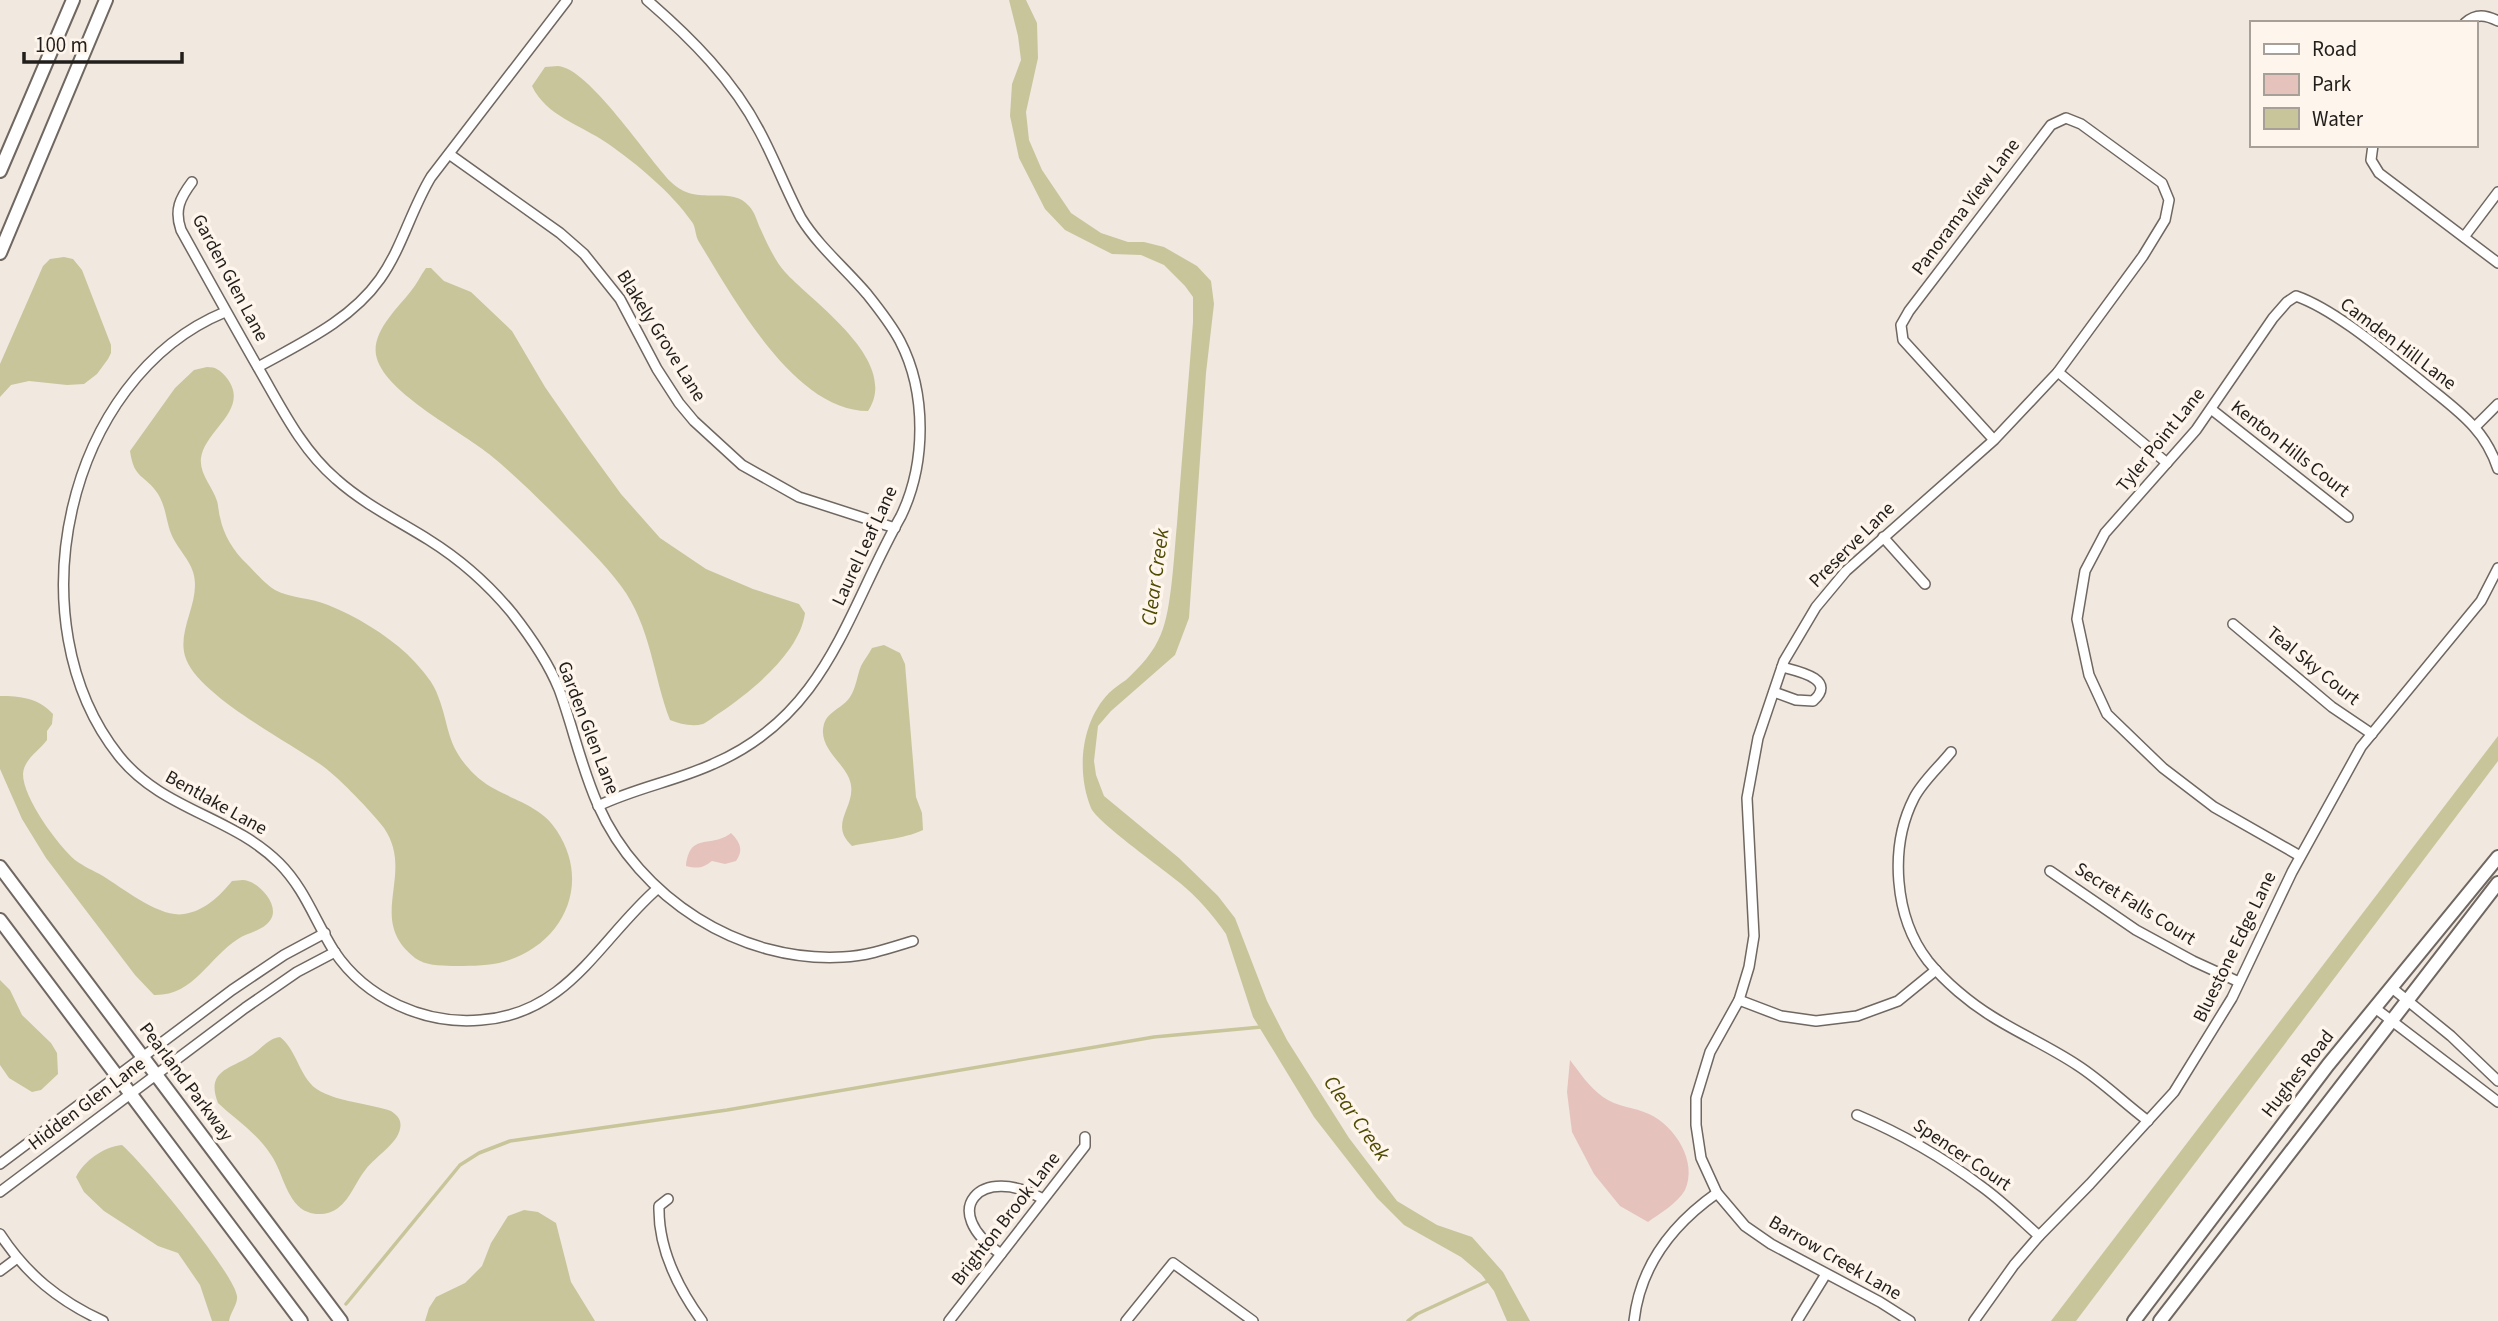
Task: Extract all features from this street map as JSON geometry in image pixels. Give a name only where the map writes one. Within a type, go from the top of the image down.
[{"type":"main road","points":[[0,171],[73,0]]},
{"type":"main road","points":[[0,253],[106,0]]},
{"type":"main road","name":"Hughes Road","points":[[2134,1321],[2328,1065],[2498,857]]},
{"type":"main road","name":"Pearland Parkway","points":[[0,867],[341,1321]]},
{"type":"main road","points":[[2161,1321],[2498,883]]},
{"type":"main road","points":[[0,919],[301,1321]]},
{"type":"street","points":[[258,367],[335,323],[366,296],[393,256],[420,195],[567,0]]},
{"type":"street","name":"Laurel Leaf Lane","points":[[598,806],[713,765],[758,739],[794,708],[825,668],[910,498],[920,444],[914,385],[901,343],[866,294],[812,234],[797,209],[760,130],[725,79],[701,50],[647,0]]},
{"type":"street","points":[[2468,21],[2481,15],[2498,21]]},
{"type":"street","name":"Preserve Lane","points":[[1717,1193],[1701,1158],[1696,1125],[1696,1098],[1710,1052],[1739,1000],[1749,967],[1754,936],[1747,798],[1758,738],[1782,667],[1816,607],[1846,571],[1994,440],[2058,372],[2143,256],[2165,220],[2169,200],[2162,183],[2081,124],[2066,118]]},
{"type":"street","name":"Panorama View Lane","points":[[1994,440],[1903,340],[1901,325],[1917,300],[2051,125],[2066,118]]},
{"type":"street","points":[[2372,150],[2374,167],[2379,173],[2498,263]]},
{"type":"street","name":"Blakely Grove Lane","points":[[449,154],[560,233],[584,254],[620,299],[657,369],[679,403],[694,421],[742,465],[799,497],[895,528]]},
{"type":"street","name":"Garden Glen Lane","points":[[191,182],[179,202],[178,221],[225,312],[307,449],[335,479],[370,506],[449,554],[480,578],[513,615],[558,687],[598,806],[624,851],[657,890],[722,932],[768,949],[796,955],[863,955],[913,941]]},
{"type":"street","points":[[2464,237],[2498,192]]},
{"type":"street","name":"Tyler Point Lane","points":[[2296,296],[2273,318],[2196,430],[2105,533],[2085,571],[2077,619],[2089,675],[2107,714],[2164,768],[2214,807],[2300,856]]},
{"type":"street","name":"Camden Hill Lane","points":[[2296,296],[2311,301],[2378,347],[2475,427]]},
{"type":"street","name":"Bentlake Lane","points":[[225,312],[212,317],[182,337],[139,375],[105,425],[89,456],[74,501],[63,562],[69,640],[89,707],[108,741],[124,762],[158,793],[230,828],[263,849],[295,882],[335,952],[369,987],[396,1005],[423,1016],[461,1021],[506,1017],[554,996],[597,957],[657,890]]},
{"type":"street","points":[[2058,372],[2167,463]]},
{"type":"street","points":[[2498,404],[2475,427],[2493,455],[2498,469]]},
{"type":"street","name":"Kenton Hills Court","points":[[2211,409],[2348,517]]},
{"type":"street","points":[[1883,537],[1925,584]]},
{"type":"street","name":"Bluestone Edge Lane","points":[[1974,1321],[2014,1265],[2039,1236],[2174,1092],[2208,1039],[2239,982],[2300,856],[2361,747],[2481,601],[2498,568]]},
{"type":"street","name":"Teal Sky Court","points":[[2233,624],[2323,699],[2372,734]]},
{"type":"street","points":[[1774,692],[1804,702],[1814,701],[1819,695],[1820,686],[1816,679],[1782,667]]},
{"type":"street","points":[[1951,752],[1915,797],[1904,824],[1898,857],[1900,888],[1911,931],[1928,960],[1951,985],[1992,1017],[2080,1066],[2148,1121]]},
{"type":"street","name":"Secret Falls Court","points":[[2050,871],[2137,930],[2193,961],[2239,982]]},
{"type":"street","name":"Hidden Glen Lane","points":[[0,1164],[259,971],[325,933]]},
{"type":"street","name":"Hidden Glen Lane","points":[[0,1192],[272,988],[335,952]]},
{"type":"street","points":[[1739,1000],[1781,1016],[1816,1021],[1857,1016],[1898,1001],[1936,970]]},
{"type":"street","points":[[2392,988],[2466,1049],[2498,1081]]},
{"type":"street","points":[[2375,1008],[2498,1102]]},
{"type":"street","name":"Spencer Court","points":[[1857,1115],[1901,1134],[1950,1164],[1984,1187],[2039,1236]]},
{"type":"street","name":"Brighton Brook Lane","points":[[949,1321],[1085,1146],[1085,1137]]},
{"type":"street","points":[[1001,1254],[991,1247],[972,1224],[969,1210],[973,1198],[983,1188],[1005,1186],[1028,1191],[1043,1199]]},
{"type":"street","points":[[1634,1321],[1644,1278],[1658,1252],[1688,1215],[1717,1193]]},
{"type":"street","name":"Barrow Creek Lane","points":[[1717,1193],[1745,1226],[1771,1244],[1910,1321]]},
{"type":"street","points":[[668,1199],[659,1206],[662,1239],[681,1287],[702,1321]]},
{"type":"street","points":[[0,1234],[16,1259],[57,1296],[103,1321]]},
{"type":"street","points":[[0,1271],[16,1259]]},
{"type":"street","points":[[1126,1321],[1173,1263],[1253,1321]]},
{"type":"street","points":[[1797,1321],[1826,1274]]},
{"type":"green space","points":[[731,833],[740,846],[736,861],[725,864],[712,861],[697,868],[686,866],[688,855],[697,844],[723,838]]},
{"type":"green space","points":[[1570,1060],[1603,1097],[1659,1120],[1682,1146],[1689,1168],[1685,1190],[1673,1204],[1648,1222],[1620,1206],[1594,1174],[1572,1132],[1567,1092]]},
{"type":"water","points":[[1009,0],[1026,0],[1037,23],[1038,58],[1026,112],[1029,140],[1042,170],[1071,213],[1101,233],[1128,242],[1144,242],[1164,247],[1197,266],[1211,281],[1214,304],[1206,373],[1189,618],[1175,655],[1111,711],[1098,726],[1094,761],[1104,796],[1179,858],[1218,896],[1235,918],[1267,1001],[1287,1040],[1349,1138],[1397,1201],[1437,1225],[1472,1237],[1503,1272],[1530,1321],[1507,1321],[1494,1291],[1481,1274],[1461,1257],[1404,1225],[1377,1198],[1314,1117],[1253,1017],[1226,934],[1221,927],[1186,888],[1117,834],[1091,808],[1086,794],[1083,763],[1087,732],[1092,718],[1109,693],[1126,680],[1151,653],[1161,634],[1168,610],[1177,524],[1193,297],[1164,265],[1141,255],[1112,254],[1065,230],[1045,209],[1019,158],[1010,116],[1012,84],[1021,60]]},
{"type":"water","points":[[558,66],[571,71],[586,82],[618,116],[671,182],[681,190],[691,194],[732,197],[749,206],[781,268],[832,316],[864,353],[873,373],[875,392],[868,411],[841,406],[815,392],[791,372],[748,320],[699,242],[693,224],[674,200],[618,151],[546,105],[532,86],[545,67]]},
{"type":"water","points":[[50,259],[73,259],[82,270],[111,345],[111,353],[97,374],[84,384],[29,381],[11,385],[0,397],[0,364],[43,266]]},
{"type":"water","points":[[426,268],[431,268],[444,281],[471,292],[512,331],[545,387],[581,439],[621,494],[660,538],[706,569],[753,589],[799,604],[805,613],[794,642],[773,669],[705,723],[690,725],[670,720],[639,618],[621,586],[600,561],[508,470],[476,444],[409,398],[384,372],[377,359],[377,340],[392,314]]},
{"type":"water","points":[[207,367],[220,371],[233,388],[231,409],[204,448],[201,464],[217,501],[224,530],[237,554],[275,590],[322,603],[349,614],[407,654],[434,686],[449,734],[464,763],[484,782],[540,813],[557,831],[567,852],[572,873],[571,893],[565,912],[554,929],[539,944],[521,955],[499,963],[470,966],[433,965],[415,958],[401,943],[394,928],[392,912],[395,863],[392,845],[384,828],[331,772],[225,702],[193,671],[183,646],[194,593],[193,572],[173,538],[158,494],[137,472],[130,451],[175,388],[194,370]]},
{"type":"water","points":[[884,645],[900,653],[905,664],[916,797],[922,813],[923,830],[898,838],[852,846],[842,830],[850,798],[850,781],[824,740],[824,724],[850,697],[861,666],[872,648]]},
{"type":"water","points":[[0,696],[29,699],[42,704],[53,714],[47,740],[24,769],[24,784],[42,820],[75,860],[153,907],[174,914],[184,914],[205,906],[232,881],[248,881],[263,891],[271,902],[273,914],[268,923],[227,947],[190,983],[168,994],[154,995],[135,975],[46,858],[22,819],[0,769]]},
{"type":"water","points":[[2498,736],[2498,761],[2076,1321],[2051,1321]]},
{"type":"water","points":[[0,980],[10,990],[22,1015],[51,1043],[57,1053],[58,1074],[41,1090],[32,1092],[9,1078],[0,1065]]},
{"type":"water","points":[[280,1037],[310,1083],[317,1089],[336,1098],[391,1111],[400,1121],[395,1140],[366,1169],[343,1204],[328,1213],[312,1213],[295,1203],[266,1147],[218,1103],[215,1092],[215,1084],[222,1072],[252,1055],[272,1039]]},
{"type":"water","points":[[122,1145],[186,1219],[221,1265],[237,1296],[229,1321],[212,1321],[200,1285],[178,1253],[158,1246],[104,1211],[84,1192],[76,1177],[84,1166],[101,1152]]},
{"type":"water","points":[[524,1210],[538,1212],[556,1223],[571,1282],[595,1321],[425,1321],[436,1297],[465,1283],[482,1266],[491,1243],[508,1216]]},
{"type":"waterway","points":[[346,1304],[460,1165],[479,1153],[510,1141],[727,1110],[1154,1037],[1261,1027]]},
{"type":"waterway","points":[[1408,1321],[1417,1314],[1488,1281]]},
{"type":"water label","name":"Clear Creek","points":[[1155,577]]},
{"type":"water label","name":"Clear Creek","points":[[1357,1118]]}]
